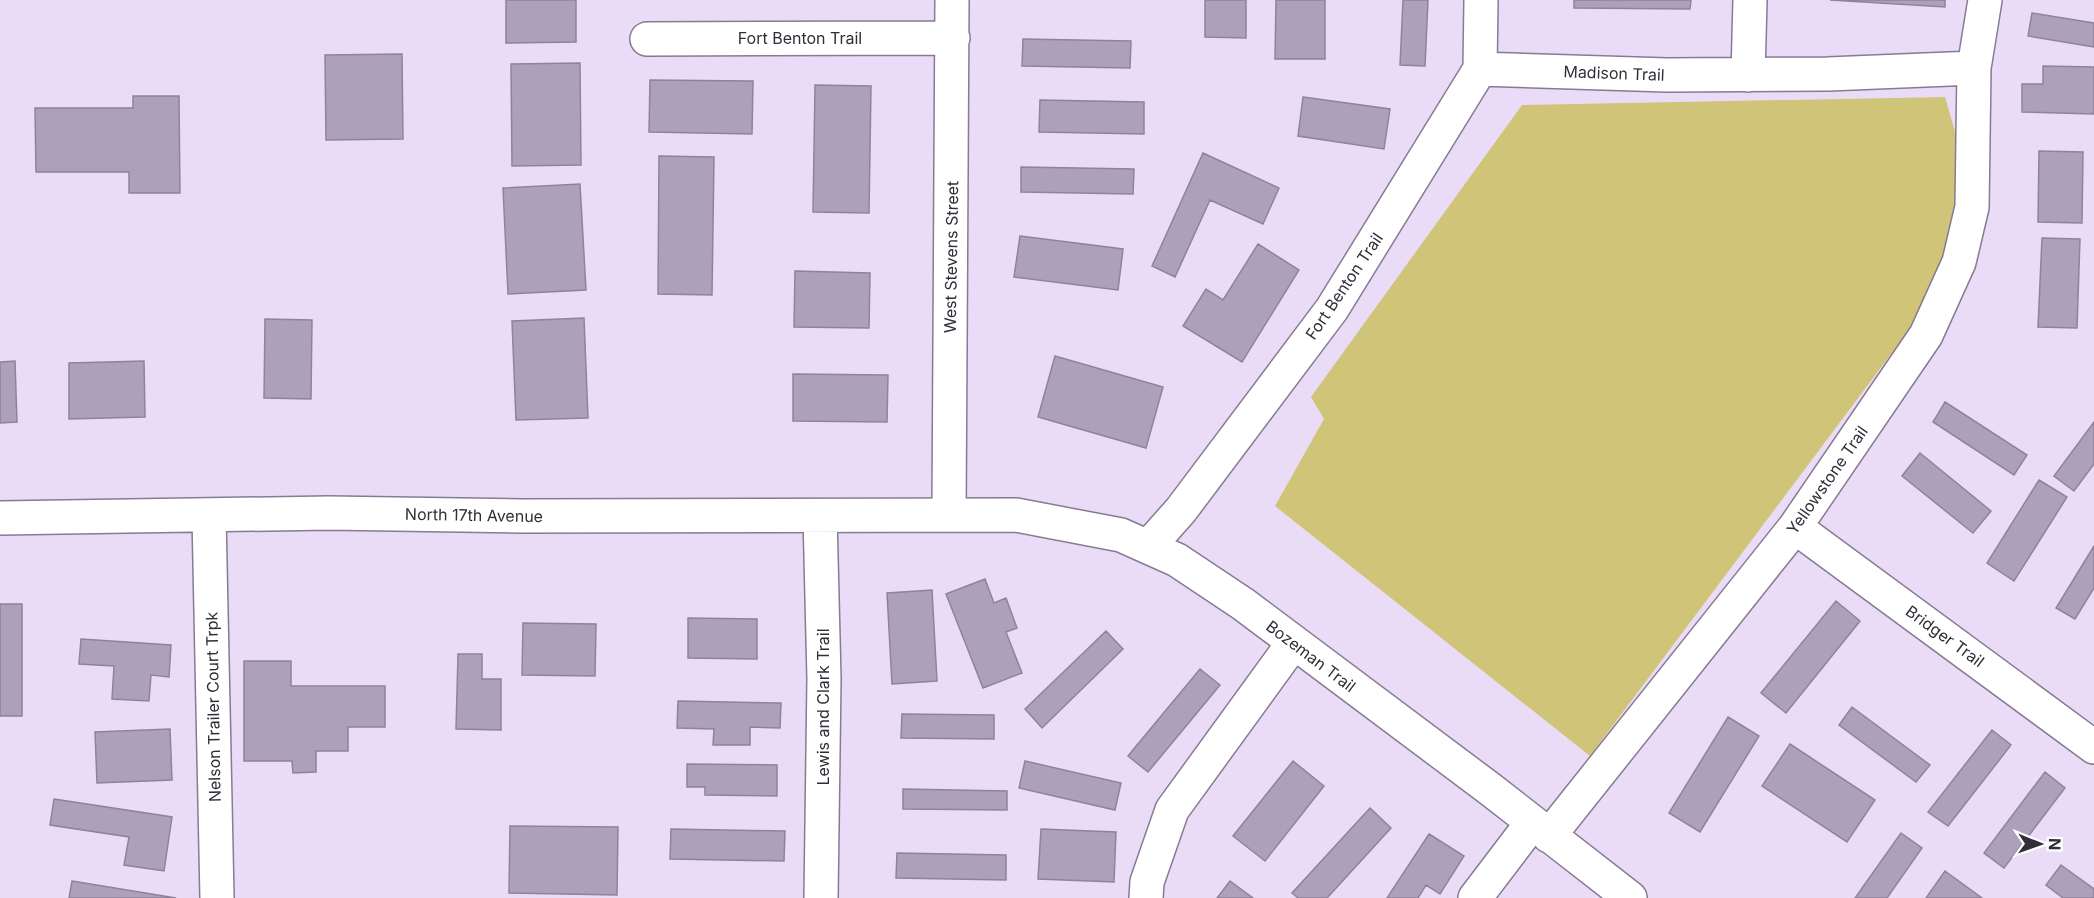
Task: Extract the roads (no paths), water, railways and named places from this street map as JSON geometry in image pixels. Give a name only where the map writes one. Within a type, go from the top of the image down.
[{"type":"street","name":"West Stevens Street","points":[[949,515],[952,0]]},
{"type":"street","points":[[1480,69],[1481,0]]},
{"type":"street","points":[[1748,75],[1750,0]]},
{"type":"street","name":"Yellowstone Trail","points":[[1475,898],[1540,830],[1795,527],[1926,334],[1959,262],[1972,207],[1974,68],[1985,0]]},
{"type":"street","name":"Fort Benton Trail","points":[[647,39],[953,38]]},
{"type":"street","name":"Madison Trail","points":[[1480,69],[1748,75],[1974,68]]},
{"type":"street","name":"Fort Benton Trail","points":[[1149,546],[1181,510],[1332,309],[1480,69]]},
{"type":"street","name":"North 17th Avenue","points":[[0,518],[329,513],[521,516],[949,515]]},
{"type":"street","name":"Bozeman Trail","points":[[949,515],[1016,515],[1121,535],[1177,560],[1294,642],[1630,898]]},
{"type":"street","name":"Nelson Trailer Court Trpk","points":[[209,516],[218,898]]},
{"type":"street","name":"Lewis and Clark Trail","points":[[820,516],[824,679],[821,898]]},
{"type":"street","name":"Bridger Trail","points":[[1795,527],[2094,747]]},
{"type":"street","points":[[1146,898],[1147,882],[1173,810],[1294,642]]}]
